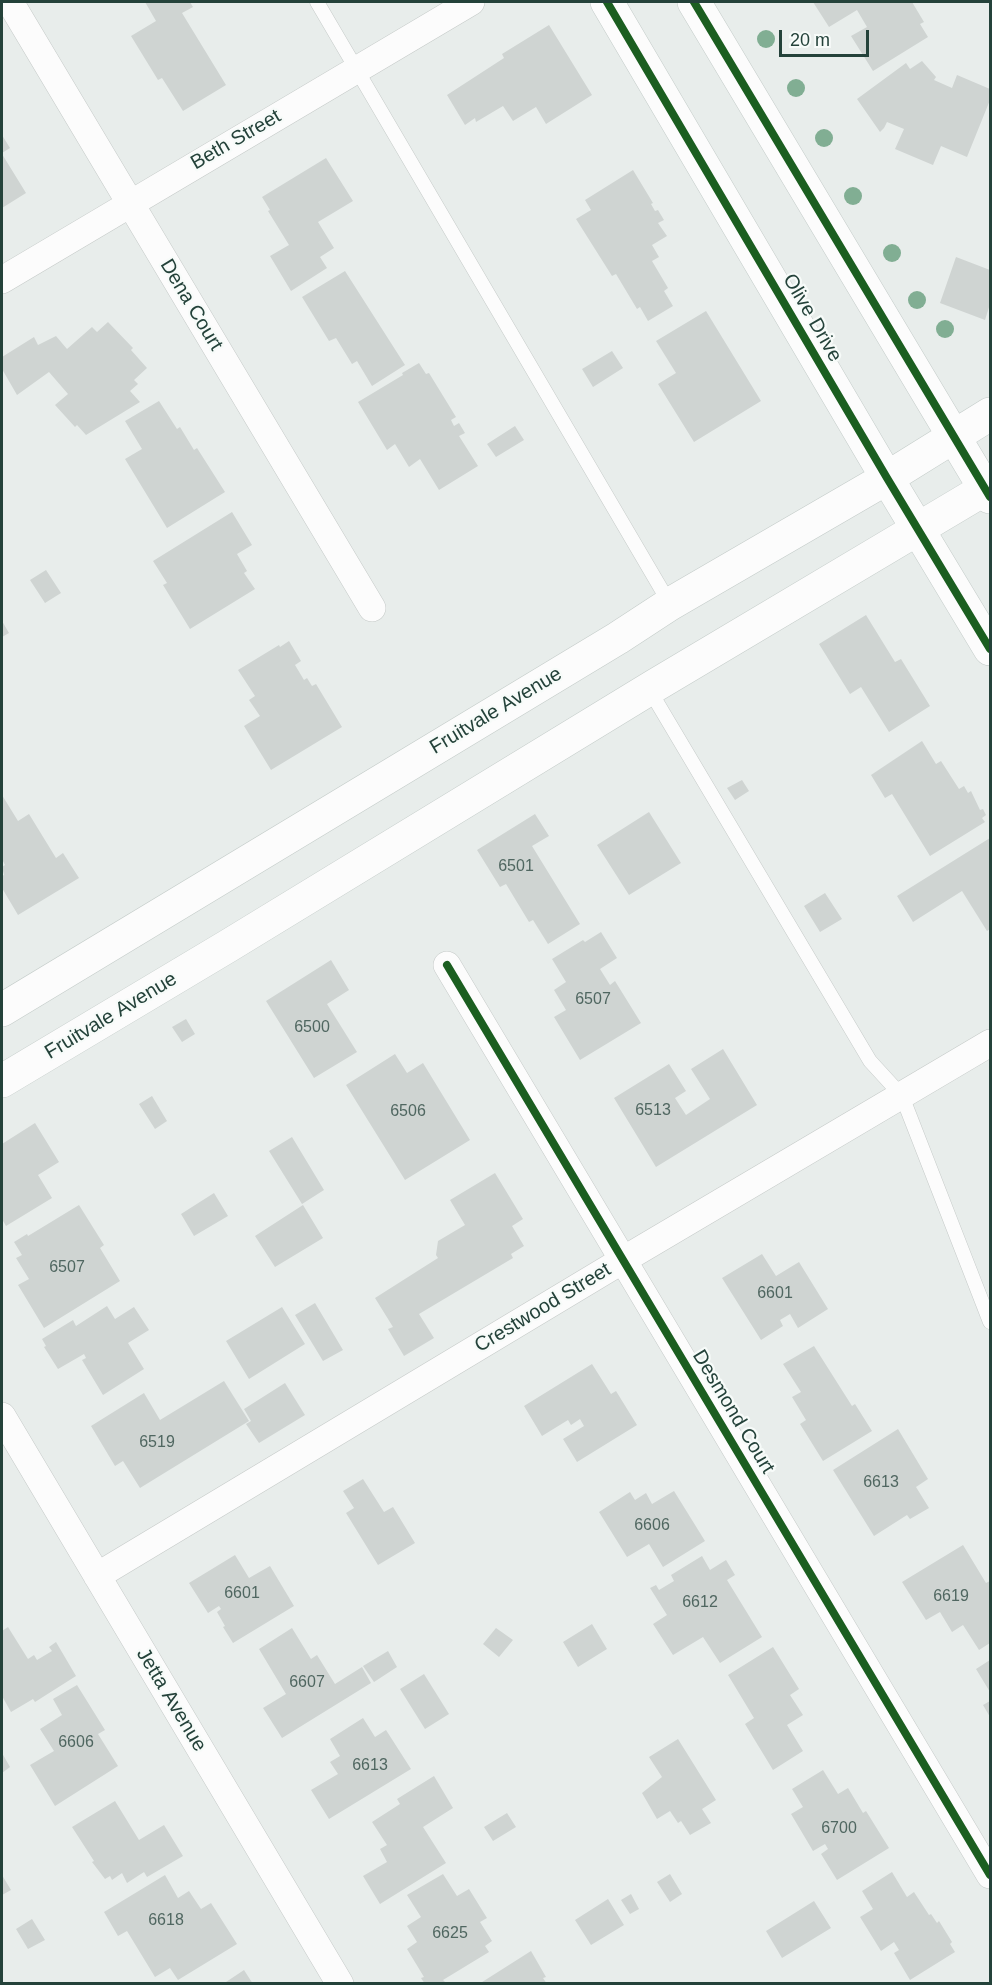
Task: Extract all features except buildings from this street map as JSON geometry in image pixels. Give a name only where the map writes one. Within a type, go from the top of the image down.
[{"type":"main road","name":"Olive Drive","points":[[607,2],[990,649]]},
{"type":"main road","points":[[694,2],[989,491]]},
{"type":"main road","name":"Fruitvale Avenue","points":[[2,1010],[618,638],[670,604],[887,478],[990,414]]},
{"type":"main road","name":"Fruitvale Avenue","points":[[2,1081],[650,688],[918,530],[989,491]]},
{"type":"street","name":"Dena Court","points":[[10,2],[372,608]]},
{"type":"street","name":"Beth Street","points":[[2,280],[130,202],[471,2]]},
{"type":"street","name":"Desmond Court","points":[[447,965],[990,1875]]},
{"type":"street","name":"Crestwood Street","points":[[97,1576],[990,1043]]},
{"type":"street","name":"Jetta Avenue","points":[[2,1416],[340,1983]]},
{"type":"lane","points":[[317,2],[358,68],[670,604]]},
{"type":"lane","points":[[650,688],[870,1061],[902,1096],[990,1322]]},
{"type":"cycle path","points":[[607,2],[990,649]]},
{"type":"cycle path","points":[[694,2],[990,497]]},
{"type":"cycle path","points":[[447,965],[990,1875]]}]
